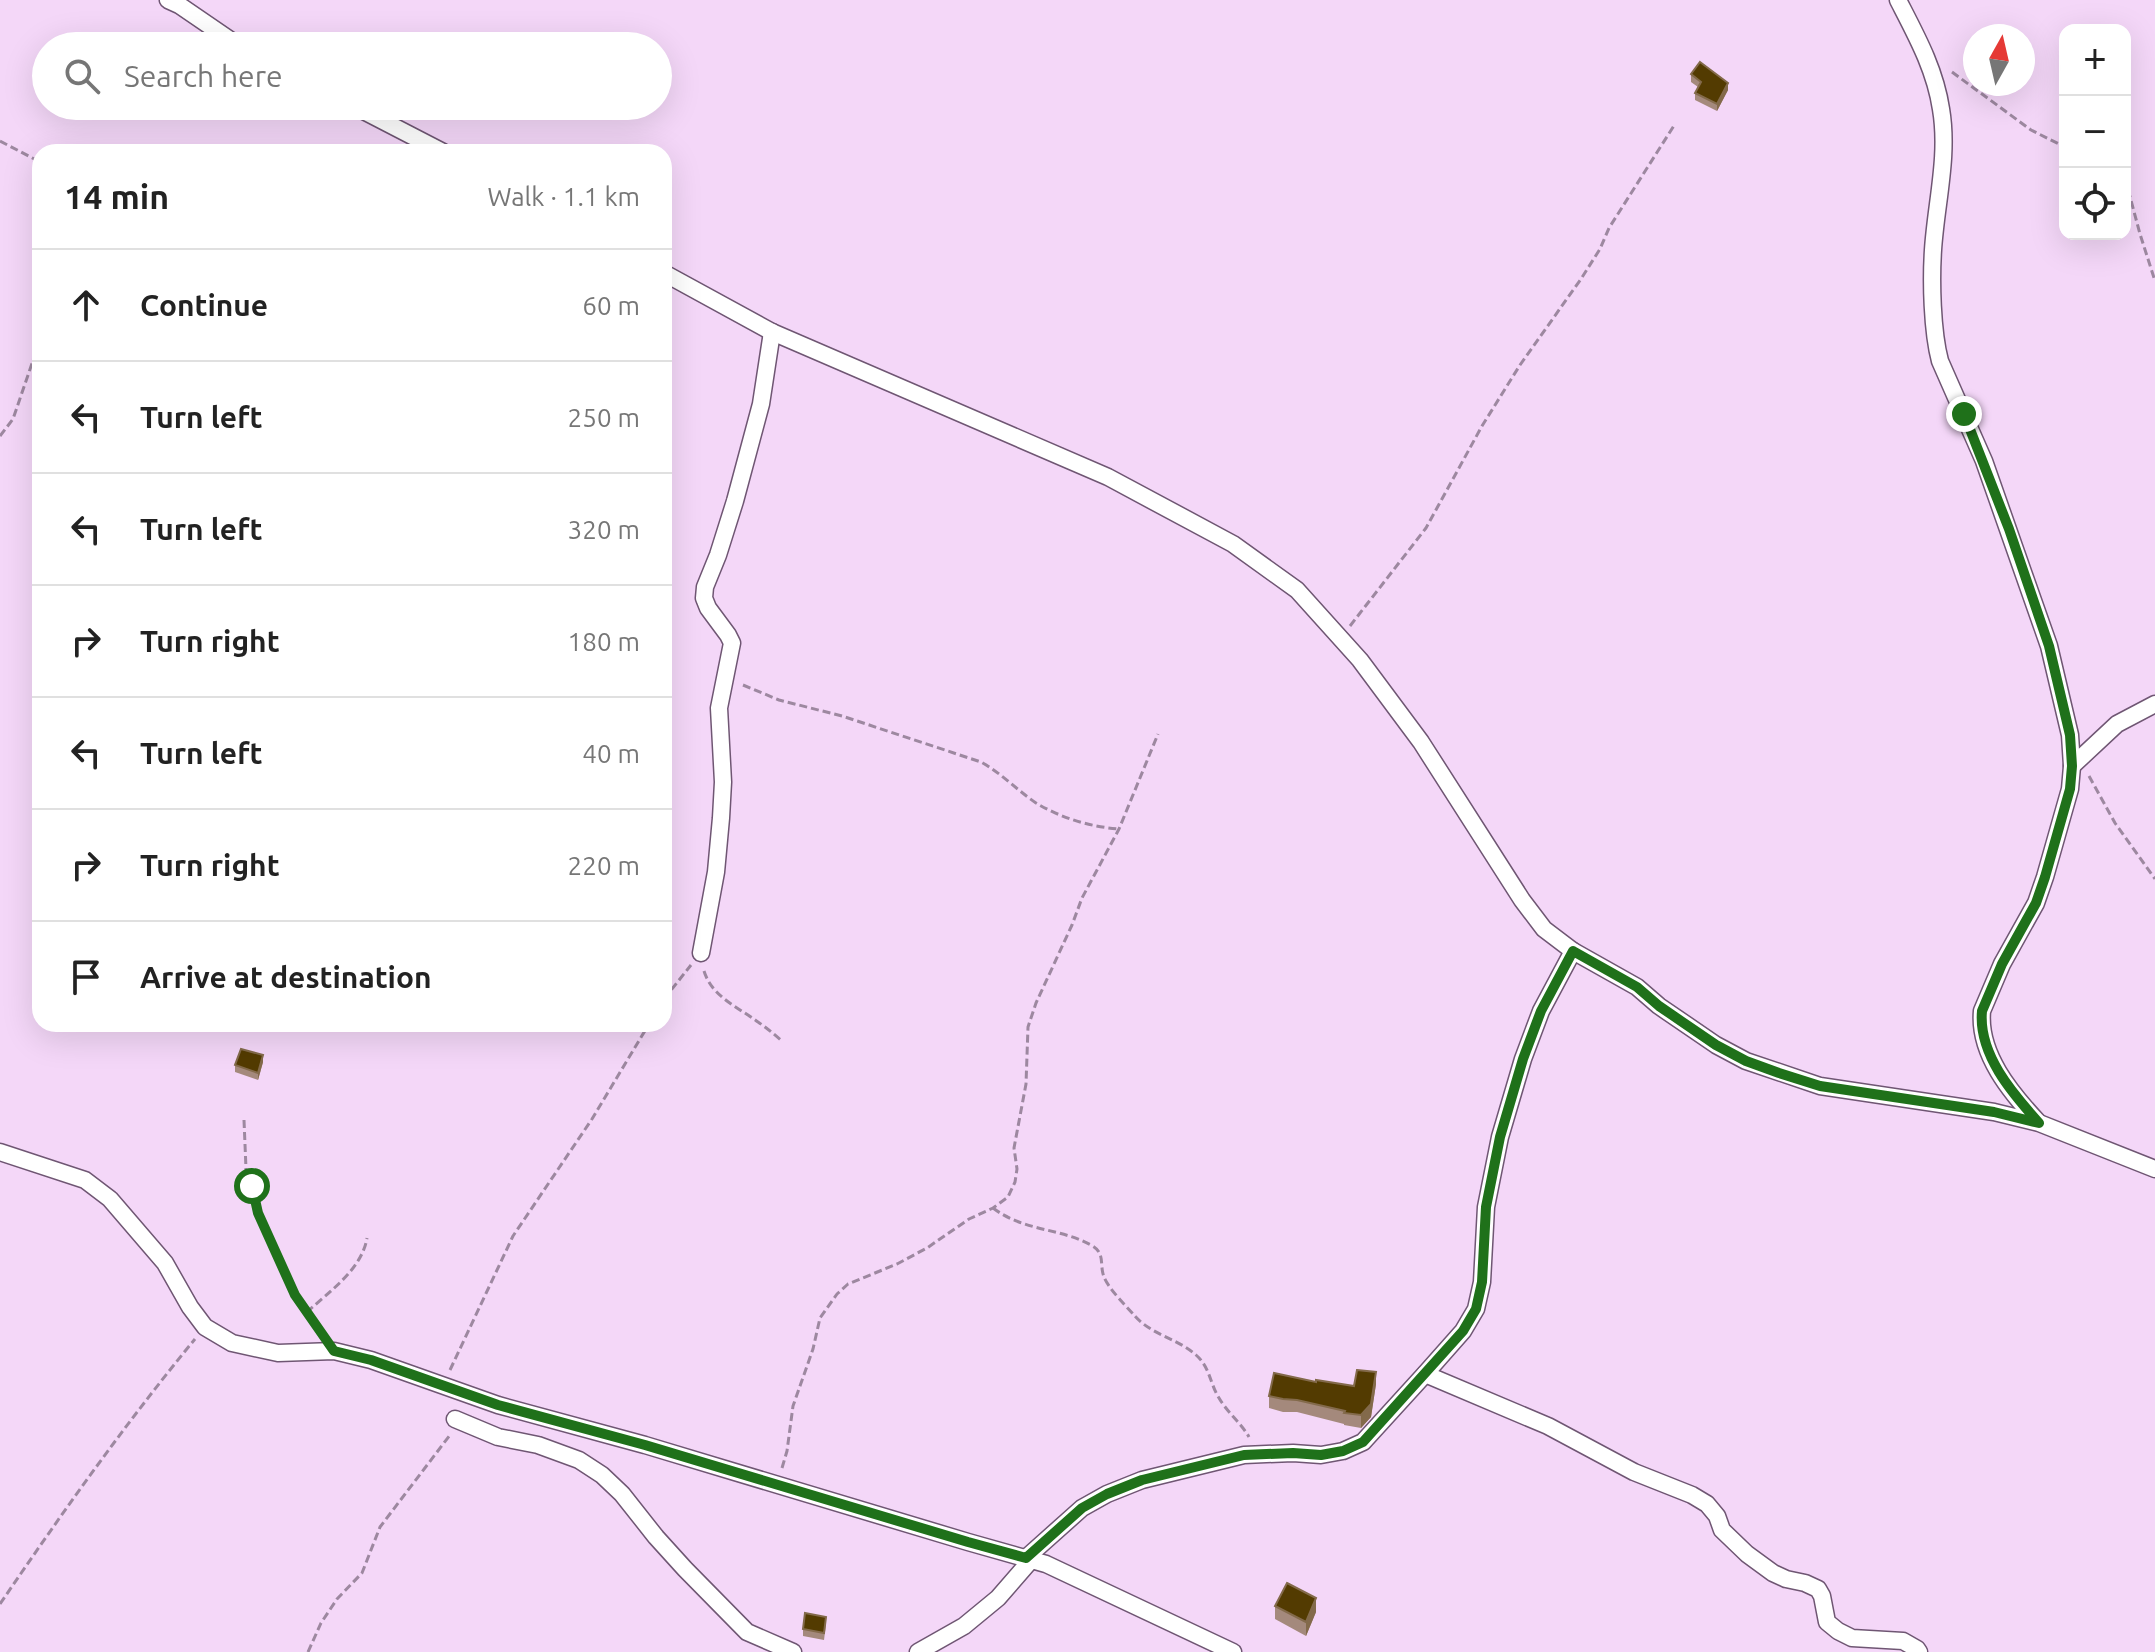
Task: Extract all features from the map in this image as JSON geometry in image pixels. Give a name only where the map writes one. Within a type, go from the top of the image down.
[{"type":"street","points":[[1898,0],[1924,49],[1942,111],[1944,157],[1933,252],[1936,346],[1984,461],[2049,646],[2076,762],[2045,877],[1982,1011],[1990,1053],[2012,1093],[2039,1123]]},
{"type":"street","points":[[176,2],[219,32]]},
{"type":"street","points":[[381,120],[428,144]]},
{"type":"street","points":[[672,277],[772,332],[1108,477],[1233,544],[1297,590],[1360,660],[1421,742],[1522,900],[1544,929],[1573,951],[1637,987],[1716,1045],[1746,1061],[1820,1086],[1994,1112],[2039,1123],[2155,1169]]},
{"type":"street","points":[[701,953],[716,872],[723,782],[719,708],[732,643],[708,608],[704,598],[705,587],[735,501],[761,404],[772,332]]},
{"type":"street","points":[[2076,762],[2117,724],[2155,704]]},
{"type":"street","points":[[918,1652],[964,1626],[998,1598],[1028,1559],[1082,1508],[1107,1494],[1142,1480],[1244,1455],[1321,1455],[1343,1451],[1363,1442],[1463,1331],[1476,1309],[1482,1282],[1486,1207],[1500,1137],[1541,1011],[1573,951]]},
{"type":"street","points":[[0,1152],[85,1180],[110,1199],[165,1263],[205,1327],[232,1343],[278,1353],[334,1351],[371,1360],[498,1405],[645,1445],[1046,1564],[1233,1652]]},
{"type":"street","points":[[1425,1374],[1548,1426],[1634,1472],[1692,1495],[1707,1504],[1717,1516],[1722,1530],[1747,1554],[1773,1573],[1818,1589],[1827,1622],[1838,1631],[1852,1638],[1903,1641],[1919,1652]]},
{"type":"street","points":[[455,1419],[498,1437],[538,1445],[579,1460],[602,1475],[622,1494],[685,1569],[747,1632],[793,1652]]},
{"type":"path","points":[[1948,69],[2031,130],[2059,144]]},
{"type":"path","points":[[1341,639],[1426,528],[1482,426],[1600,249],[1609,228],[1675,124]]},
{"type":"path","points":[[0,141],[32,158]]},
{"type":"path","points":[[2131,200],[2155,281]]},
{"type":"path","points":[[0,436],[13,419],[32,363]]},
{"type":"path","points":[[726,675],[750,690],[779,700],[842,716],[981,762],[999,772],[1037,803],[1082,823],[1119,829]]},
{"type":"path","points":[[778,1484],[787,1451],[793,1406],[813,1349],[820,1318],[837,1294],[848,1284],[927,1248],[1008,1197],[1017,1169],[1014,1148],[1026,1084],[1028,1027],[1086,889],[1119,829],[1158,734]]},
{"type":"path","points":[[2076,762],[2155,879]]},
{"type":"path","points":[[672,989],[701,953]]},
{"type":"path","points":[[701,953],[704,975],[720,996],[783,1042]]},
{"type":"path","points":[[452,1390],[450,1370],[513,1236],[592,1119],[644,1032]]},
{"type":"path","points":[[244,1120],[246,1169],[258,1213],[295,1295],[334,1351]]},
{"type":"path","points":[[993,1208],[1026,1225],[1081,1241],[1098,1250],[1107,1285],[1144,1326],[1196,1355],[1211,1377],[1219,1398],[1260,1455]]},
{"type":"path","points":[[307,1312],[357,1263],[367,1238]]},
{"type":"path","points":[[0,1604],[145,1399],[205,1327]]},
{"type":"path","points":[[308,1652],[321,1623],[337,1599],[362,1573],[380,1527],[450,1434],[455,1419]]},
{"type":"building","points":[[1700,62],[1728,83],[1717,104],[1695,93],[1701,82],[1691,74]]},
{"type":"building","points":[[241,1049],[263,1055],[258,1073],[235,1065]]},
{"type":"building","points":[[1357,1370],[1376,1372],[1371,1404],[1361,1415],[1269,1396],[1274,1373],[1354,1386]]},
{"type":"building","points":[[1287,1583],[1316,1598],[1306,1622],[1275,1606]]},
{"type":"building","points":[[805,1613],[826,1617],[824,1633],[803,1629]]},
{"type":"route","points":[[252,1186],[258,1213],[295,1295],[334,1351],[371,1360],[498,1405],[645,1445],[1026,1558],[1082,1508],[1142,1480],[1244,1455],[1321,1455],[1343,1451],[1363,1442],[1463,1331],[1476,1309],[1482,1282],[1486,1207],[1500,1137],[1541,1011],[1573,951],[1637,987],[1716,1045],[1746,1061],[1820,1086],[1994,1112],[2039,1123],[2012,1093],[1990,1053],[1982,1011],[2002,964],[2036,903],[2045,877],[2070,789],[2070,735],[2049,646],[2009,529],[1964,414]]}]
